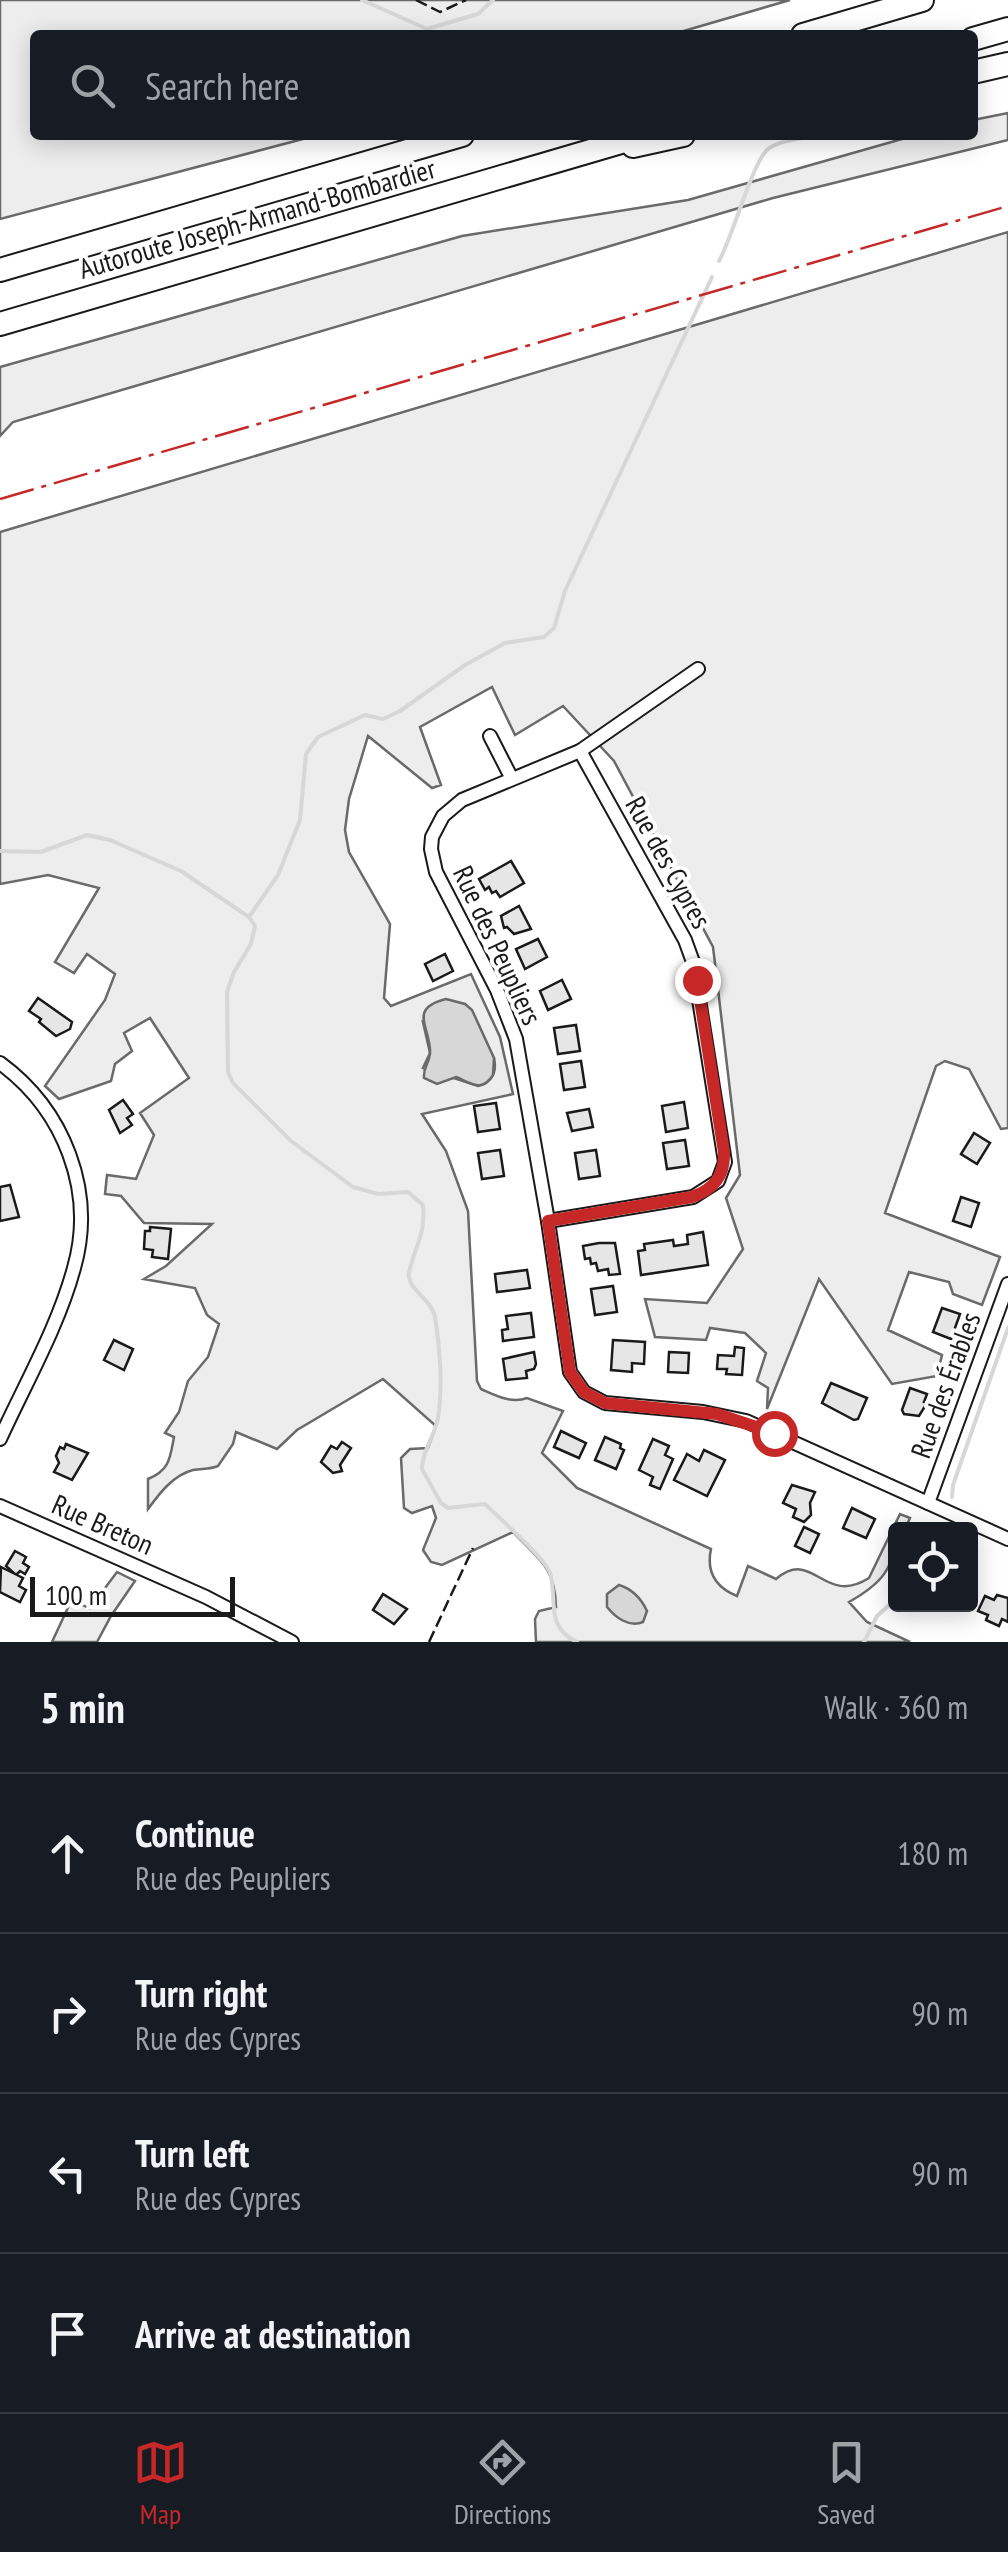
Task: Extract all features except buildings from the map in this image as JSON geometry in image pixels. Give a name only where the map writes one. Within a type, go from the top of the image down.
[{"type":"highway","points":[[815,30],[890,0]]},
{"type":"highway","points":[[819,30],[922,0]]},
{"type":"highway","points":[[978,38],[1008,29]]},
{"type":"highway","points":[[978,71],[1008,64]]},
{"type":"highway","name":"Autoroute Joseph-Armand-Bombardier","points":[[113,236],[445,140]]},
{"type":"highway","name":"Autoroute Joseph-Armand-Bombardier","points":[[0,324],[628,140]]},
{"type":"highway","points":[[546,164],[660,140]]},
{"type":"highway","points":[[0,258],[113,236]]},
{"type":"highway","points":[[0,270],[113,236]]},
{"type":"street","points":[[490,736],[511,777],[580,751],[698,668]]},
{"type":"street","name":"Rue des Cypres","points":[[548,1221],[692,1197],[718,1181],[725,1162],[693,962],[685,940],[580,751]]},
{"type":"street","name":"Rue des Peupliers","points":[[511,777],[451,808],[436,826],[431,849],[436,872],[498,990],[516,1040],[548,1221],[566,1360],[576,1382],[584,1392],[605,1403],[702,1412],[746,1422],[1008,1538]]},
{"type":"street","points":[[0,1063],[39,1100],[63,1137],[77,1179],[81,1223],[68,1288],[0,1439]]},
{"type":"street","name":"Rue des Érables","points":[[928,1503],[1008,1284]]},
{"type":"street","name":"Rue Breton","points":[[0,1506],[206,1597],[292,1642]]},
{"type":"shaded area","points":[[0,0],[790,0],[687,30],[30,30],[30,140],[299,140],[0,219]]},
{"type":"shaded area","points":[[1008,113],[1008,140],[773,198],[13,422],[0,436],[0,367],[462,236],[688,200],[898,140],[978,140],[978,119]]},
{"type":"shaded area","points":[[1008,232],[1008,1128],[1001,1129],[969,1069],[945,1061],[936,1066],[885,1213],[1000,1257],[982,1305],[953,1294],[949,1282],[909,1272],[888,1330],[942,1355],[937,1376],[892,1384],[819,1279],[767,1409],[768,1388],[757,1381],[766,1353],[745,1333],[710,1328],[706,1340],[655,1337],[645,1299],[707,1303],[743,1249],[726,1198],[740,1175],[713,947],[614,761],[563,706],[515,735],[492,687],[420,727],[441,785],[432,788],[368,736],[349,799],[345,830],[349,852],[390,924],[384,998],[391,1006],[471,974],[500,1037],[513,1094],[422,1114],[446,1151],[468,1211],[477,1381],[481,1389],[509,1399],[527,1398],[563,1411],[542,1453],[577,1488],[711,1549],[714,1578],[737,1596],[748,1566],[776,1579],[800,1569],[829,1583],[853,1585],[869,1578],[888,1539],[888,1567],[884,1574],[849,1602],[867,1622],[910,1642],[536,1642],[535,1619],[539,1611],[556,1607],[553,1582],[544,1565],[513,1532],[442,1565],[431,1562],[423,1550],[436,1518],[432,1506],[412,1513],[404,1508],[401,1458],[410,1449],[428,1448],[436,1426],[383,1379],[297,1430],[277,1449],[236,1432],[218,1466],[179,1476],[148,1509],[148,1479],[165,1467],[171,1451],[174,1437],[165,1433],[179,1412],[188,1381],[208,1357],[219,1324],[207,1315],[195,1288],[144,1279],[166,1266],[212,1224],[144,1223],[121,1196],[105,1194],[107,1175],[136,1179],[154,1135],[140,1113],[189,1078],[150,1018],[124,1033],[132,1051],[115,1064],[111,1081],[59,1099],[45,1086],[105,1000],[115,974],[87,954],[74,973],[55,962],[99,888],[48,875],[0,884],[0,532]],"holes":[[[423,1022],[494,1058],[495,1068],[487,1082],[478,1086],[423,1068],[430,1053]]]},
{"type":"shaded area","points":[[446,999],[472,1010],[494,1058],[493,1075],[485,1084],[476,1085],[456,1077],[437,1084],[424,1078],[430,1045],[424,1014],[434,1003]]},
{"type":"shaded area","points":[[900,1514],[910,1518],[908,1522],[896,1522]]},
{"type":"shaded area","points":[[117,1572],[135,1581],[97,1642],[52,1642],[71,1601],[90,1608]]},
{"type":"shaded area","points":[[619,1585],[642,1602],[647,1611],[643,1622],[628,1623],[607,1607],[607,1594]]},
{"type":"waterway","points":[[362,0],[427,29],[478,14],[493,0]]},
{"type":"waterway","points":[[719,261],[761,158],[772,146],[792,140]]},
{"type":"waterway","points":[[249,917],[278,875],[300,820],[306,754],[318,737],[365,715],[383,719],[505,643],[544,637],[554,628],[565,591],[712,277]]},
{"type":"waterway","points":[[0,851],[41,852],[87,835],[110,840],[181,871],[249,917],[255,926],[251,944],[227,992],[228,1072],[233,1083],[291,1141],[353,1187],[378,1194],[408,1192],[423,1205],[423,1225],[409,1278],[435,1317],[441,1380],[438,1418],[422,1469],[441,1503],[448,1508],[485,1504],[540,1558],[550,1573],[556,1620],[567,1636],[577,1642]]},
{"type":"waterway","points":[[952,1497],[1008,1328]]},
{"type":"waterway","points":[[864,1642],[877,1616],[888,1606]]},
{"type":"fence","points":[[416,0],[440,12],[466,0]]},
{"type":"fence","points":[[429,1642],[473,1548]]},
{"type":"power","points":[[0,499],[1008,206]]},
{"type":"route","points":[[697,980],[724,1152],[722,1172],[711,1188],[692,1197],[548,1221],[566,1360],[584,1392],[605,1403],[717,1414],[774,1433]]}]
